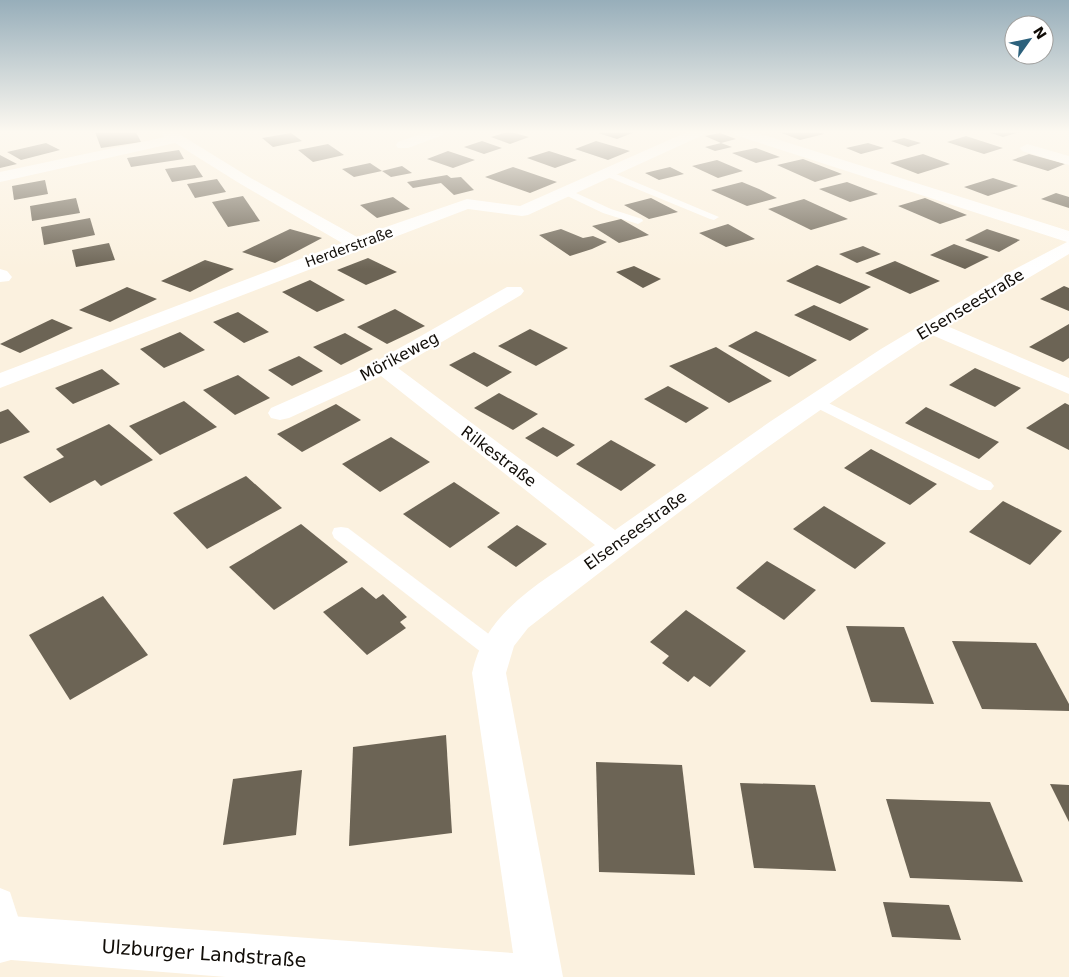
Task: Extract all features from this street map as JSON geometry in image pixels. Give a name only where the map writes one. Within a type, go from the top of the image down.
[{"type":"street","points":[[240,178],[356,244]]},
{"type":"street","name":"Herderstraße","points":[[0,380],[356,244],[467,204],[522,211],[596,178]]},
{"type":"street","points":[[883,178],[1069,237]]},
{"type":"street","name":"Elsenseestraße","points":[[540,977],[489,673],[494,650],[504,632],[516,619],[615,545],[814,401],[1017,275],[1069,248]]},
{"type":"street","name":"Mörikeweg","points":[[280,413],[383,367],[514,291]]},
{"type":"street","points":[[931,327],[1069,387]]},
{"type":"street","name":"Rilkestraße","points":[[383,367],[615,545]]},
{"type":"street","name":"Ulzburger Landstraße","points":[[4,927],[528,977]]},
{"type":"lane","points":[[617,178],[714,217]]},
{"type":"lane","points":[[565,192],[638,221]]},
{"type":"lane","points":[[814,401],[985,486]]},
{"type":"lane","points":[[341,533],[494,650]]},
{"type":"building","points":[[170,178],[199,178],[172,182]]},
{"type":"building","points":[[432,178],[462,178],[474,190],[454,195],[441,183],[413,188],[407,182]]},
{"type":"building","points":[[487,178],[544,178],[557,182],[530,193]]},
{"type":"building","points":[[654,178],[669,178],[659,180]]},
{"type":"building","points":[[805,178],[830,178],[815,182]]},
{"type":"building","points":[[993,178],[1018,186],[988,196],[964,187]]},
{"type":"building","points":[[217,179],[226,192],[195,198],[187,184]]},
{"type":"building","points":[[45,180],[48,194],[14,200],[12,186]]},
{"type":"building","points":[[742,182],[777,198],[747,206],[711,190]]},
{"type":"building","points":[[847,182],[878,194],[850,202],[819,189]]},
{"type":"building","points":[[1056,193],[1069,197],[1069,208],[1041,199]]},
{"type":"building","points":[[243,196],[260,221],[228,227],[212,202]]},
{"type":"building","points":[[393,197],[410,209],[377,218],[360,205]]},
{"type":"building","points":[[76,198],[80,213],[32,221],[30,206]]},
{"type":"building","points":[[651,198],[678,212],[649,219],[624,205]]},
{"type":"building","points":[[925,198],[967,215],[940,224],[898,206]]},
{"type":"building","points":[[804,199],[848,219],[811,230],[768,209]]},
{"type":"building","points":[[90,218],[95,235],[44,245],[41,227]]},
{"type":"building","points":[[621,219],[649,235],[619,243],[592,226]]},
{"type":"building","points":[[728,224],[755,239],[726,247],[699,233]]},
{"type":"building","points":[[290,229],[322,238],[275,263],[242,252]]},
{"type":"building","points":[[561,229],[583,238],[593,236],[607,242],[570,256],[539,235]]},
{"type":"building","points":[[987,229],[1020,240],[999,252],[965,240]]},
{"type":"building","points":[[109,243],[115,260],[76,267],[72,250]]},
{"type":"building","points":[[954,244],[989,257],[965,269],[930,255]]},
{"type":"building","points":[[863,246],[881,254],[857,263],[839,254]]},
{"type":"building","points":[[368,258],[397,272],[366,285],[337,270]]},
{"type":"building","points":[[205,260],[234,269],[190,292],[161,281]]},
{"type":"building","points":[[895,261],[940,281],[910,294],[865,273]]},
{"type":"building","points":[[817,265],[871,287],[840,304],[786,281]]},
{"type":"building","points":[[634,266],[661,279],[643,288],[616,272]]},
{"type":"building","points":[[310,280],[345,300],[317,312],[282,292]]},
{"type":"building","points":[[1064,286],[1069,288],[1069,311],[1040,299]]},
{"type":"building","points":[[127,287],[157,299],[110,322],[79,310]]},
{"type":"building","points":[[814,305],[869,329],[850,341],[794,315]]},
{"type":"building","points":[[395,309],[425,326],[387,344],[357,327]]},
{"type":"building","points":[[238,312],[269,332],[244,343],[213,322]]},
{"type":"building","points":[[52,319],[73,328],[20,353],[0,344]]},
{"type":"building","points":[[1069,324],[1069,358],[1063,362],[1029,347]]},
{"type":"building","points":[[530,329],[568,348],[536,366],[498,346]]},
{"type":"building","points":[[756,331],[817,360],[789,377],[728,346]]},
{"type":"building","points":[[180,332],[205,350],[164,368],[140,349]]},
{"type":"building","points":[[345,333],[373,349],[341,365],[313,347]]},
{"type":"building","points":[[716,347],[772,381],[729,403],[669,366]]},
{"type":"building","points":[[474,352],[512,372],[487,387],[449,365]]},
{"type":"building","points":[[299,356],[323,371],[292,386],[268,370]]},
{"type":"building","points":[[975,368],[1021,388],[995,407],[949,385]]},
{"type":"building","points":[[102,369],[120,384],[73,404],[55,388]]},
{"type":"building","points":[[238,375],[270,398],[235,415],[203,390]]},
{"type":"building","points":[[668,386],[709,408],[686,423],[644,399]]},
{"type":"building","points":[[499,393],[538,414],[513,430],[474,408]]},
{"type":"building","points":[[184,401],[217,427],[160,455],[129,426]]},
{"type":"building","points":[[1065,403],[1069,405],[1069,450],[1026,428]]},
{"type":"building","points":[[336,404],[361,420],[302,452],[277,434]]},
{"type":"building","points":[[926,407],[999,442],[979,459],[905,423]]},
{"type":"building","points":[[8,409],[30,432],[0,444],[0,412]]},
{"type":"building","points":[[109,424],[153,460],[101,486],[95,480],[50,503],[23,477],[64,457],[56,449]]},
{"type":"building","points":[[543,427],[575,445],[557,457],[525,438]]},
{"type":"building","points":[[391,437],[430,462],[380,492],[342,464]]},
{"type":"building","points":[[611,440],[656,465],[621,491],[576,464]]},
{"type":"building","points":[[871,449],[937,484],[910,505],[844,468]]},
{"type":"building","points":[[246,476],[282,508],[207,549],[173,513]]},
{"type":"building","points":[[454,482],[500,513],[450,548],[403,514]]},
{"type":"building","points":[[1003,501],[1062,531],[1030,565],[969,532]]},
{"type":"building","points":[[824,506],[886,543],[855,569],[793,529]]},
{"type":"building","points":[[301,524],[348,562],[274,610],[229,567]]},
{"type":"building","points":[[517,525],[547,544],[516,567],[487,547]]},
{"type":"building","points":[[767,561],[816,590],[784,620],[736,588]]},
{"type":"building","points":[[362,587],[376,599],[383,594],[407,617],[400,622],[406,628],[367,655],[323,612]]},
{"type":"building","points":[[103,596],[148,655],[70,700],[29,635]]},
{"type":"building","points":[[686,610],[746,651],[710,687],[694,676],[688,682],[662,663],[669,656],[650,642]]},
{"type":"building","points":[[846,626],[904,627],[934,704],[871,702]]},
{"type":"building","points":[[952,641],[1036,643],[1069,704],[1069,711],[982,709]]},
{"type":"building","points":[[446,735],[452,833],[349,846],[353,747]]},
{"type":"building","points":[[596,762],[682,765],[695,875],[599,872]]},
{"type":"building","points":[[302,770],[296,835],[223,845],[233,779]]},
{"type":"building","points":[[740,783],[815,785],[836,871],[754,868]]},
{"type":"building","points":[[1050,784],[1069,785],[1069,822]]},
{"type":"building","points":[[886,799],[990,802],[1023,882],[910,878]]},
{"type":"building","points":[[883,902],[949,905],[961,940],[892,937]]}]
